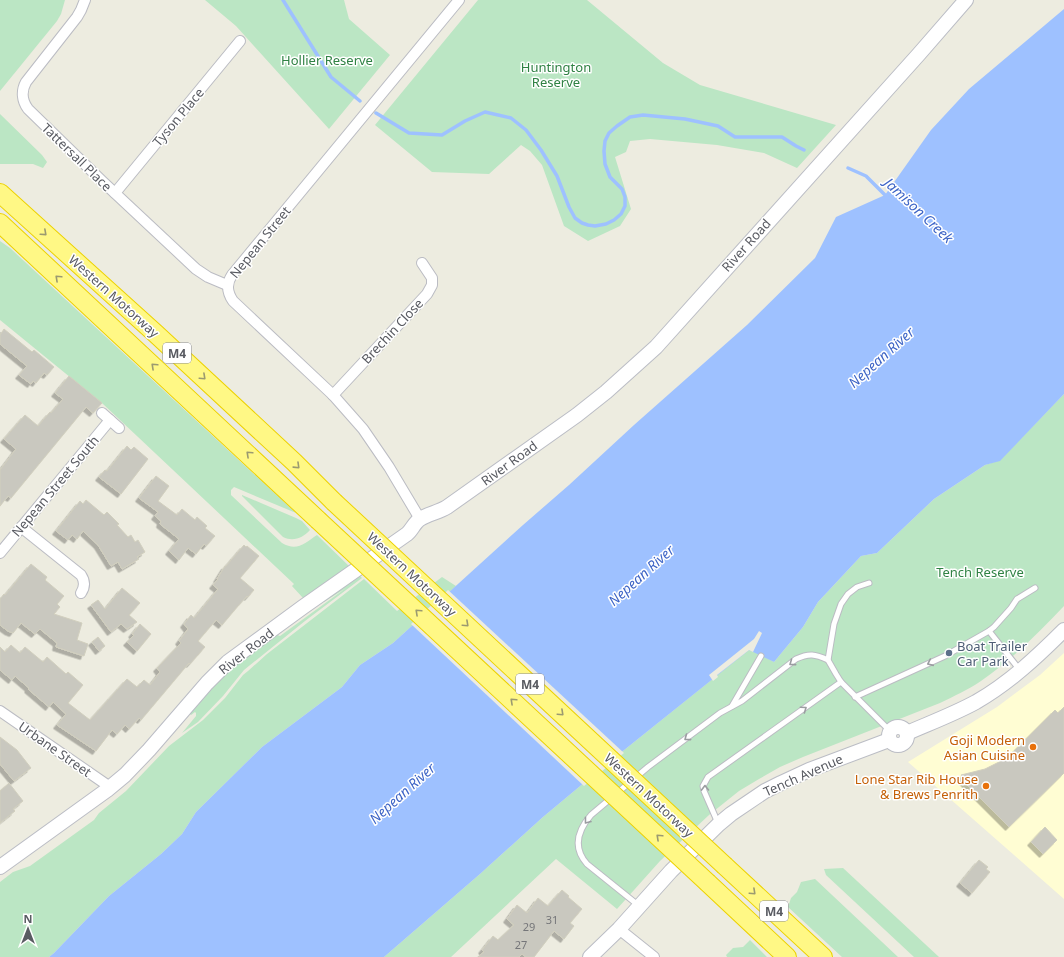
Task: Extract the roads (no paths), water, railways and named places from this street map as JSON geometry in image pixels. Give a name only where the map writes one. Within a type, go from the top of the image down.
[{"type":"highway","name":"M4","points":[[0,189],[15,207]]},
{"type":"highway","name":"Western Motorway","points":[[0,193],[161,338],[294,462],[334,502],[823,957]]},
{"type":"highway","name":"Western Motorway","points":[[0,223],[787,957]]},
{"type":"street","name":"Tattersall Place","points":[[85,0],[77,17],[28,79],[24,86],[23,98],[25,105],[102,181],[196,269],[208,277],[227,285]]},
{"type":"street","name":"Nepean Street","points":[[420,519],[389,467],[363,429],[333,395],[233,301],[228,292],[227,285],[232,275],[459,0]]},
{"type":"street","name":"River Road","points":[[0,867],[125,775],[207,683],[228,662],[407,534],[420,519],[447,507],[606,392],[656,347],[966,0]]},
{"type":"street","name":"Tyson Place","points":[[115,192],[240,41]]},
{"type":"street","name":"Brechin Close","points":[[333,395],[427,294],[430,289],[432,278],[422,263]]},
{"type":"street","name":"Nepean Street South","points":[[0,553],[106,416],[119,428]]},
{"type":"street","points":[[21,527],[81,575],[84,584],[81,593]]},
{"type":"street","points":[[889,735],[894,727],[897,726],[903,728],[907,733],[944,718],[997,689],[1021,670],[1064,630]]},
{"type":"street","name":"Urbane Street","points":[[0,711],[110,787]]},
{"type":"street","name":"Tench Avenue","points":[[590,957],[619,929],[671,871],[719,824],[748,802],[781,783],[889,735]]},
{"type":"street","points":[[619,929],[654,957]]},
{"type":"lane","points":[[869,583],[857,587],[848,594],[841,604],[834,624],[828,660],[841,682],[889,735]]},
{"type":"lane","points":[[855,697],[946,656],[989,631],[1018,599],[1035,588]]},
{"type":"lane","points":[[989,631],[1021,670]]},
{"type":"lane","points":[[639,906],[581,858],[578,848],[579,836],[584,823],[591,815],[648,767],[720,713],[742,701],[796,660],[805,656],[813,655],[828,660]]},
{"type":"lane","points":[[732,707],[761,656]]},
{"type":"lane","points":[[719,824],[704,792],[703,786],[708,778],[841,682]]},
{"type":"water","name":"Nepean River","points":[[1064,9],[1064,394],[1000,461],[985,465],[934,499],[877,553],[861,556],[818,602],[803,627],[774,662],[749,650],[543,817],[384,957],[49,957],[109,896],[161,854],[182,834],[196,812],[262,747],[342,687],[360,665],[393,643],[747,325],[815,258],[836,217],[885,195],[931,130],[969,89]]},
{"type":"waterway","name":"Jamison Creek","points":[[283,0],[331,77],[360,101]]},
{"type":"waterway","name":"Jamison Creek","points":[[376,113],[409,133],[442,135],[465,121],[485,112],[511,118],[526,130],[541,150],[557,176],[575,218],[582,223],[595,226],[606,224],[614,220],[621,214],[625,206],[625,197],[622,189],[610,177],[605,164],[604,151],[605,141],[609,133],[630,117],[643,115],[685,119],[718,126],[735,137],[782,137],[804,150]]},
{"type":"waterway","name":"Jamison Creek","points":[[848,168],[866,176],[888,198]]},
{"type":"place","name":"Boat Trailer Car Park","points":[[949,653]]},
{"type":"place","name":"Goji Modern Asian Cuisine","points":[[1033,747]]},
{"type":"place","name":"Lone Star Rib House & Brews Penrith","points":[[986,786]]},
{"type":"park label","name":"Hollier Reserve","points":[[327,60]]},
{"type":"park label","name":"Huntington Reserve","points":[[556,74]]},
{"type":"park label","name":"Tench Reserve","points":[[980,572]]}]
